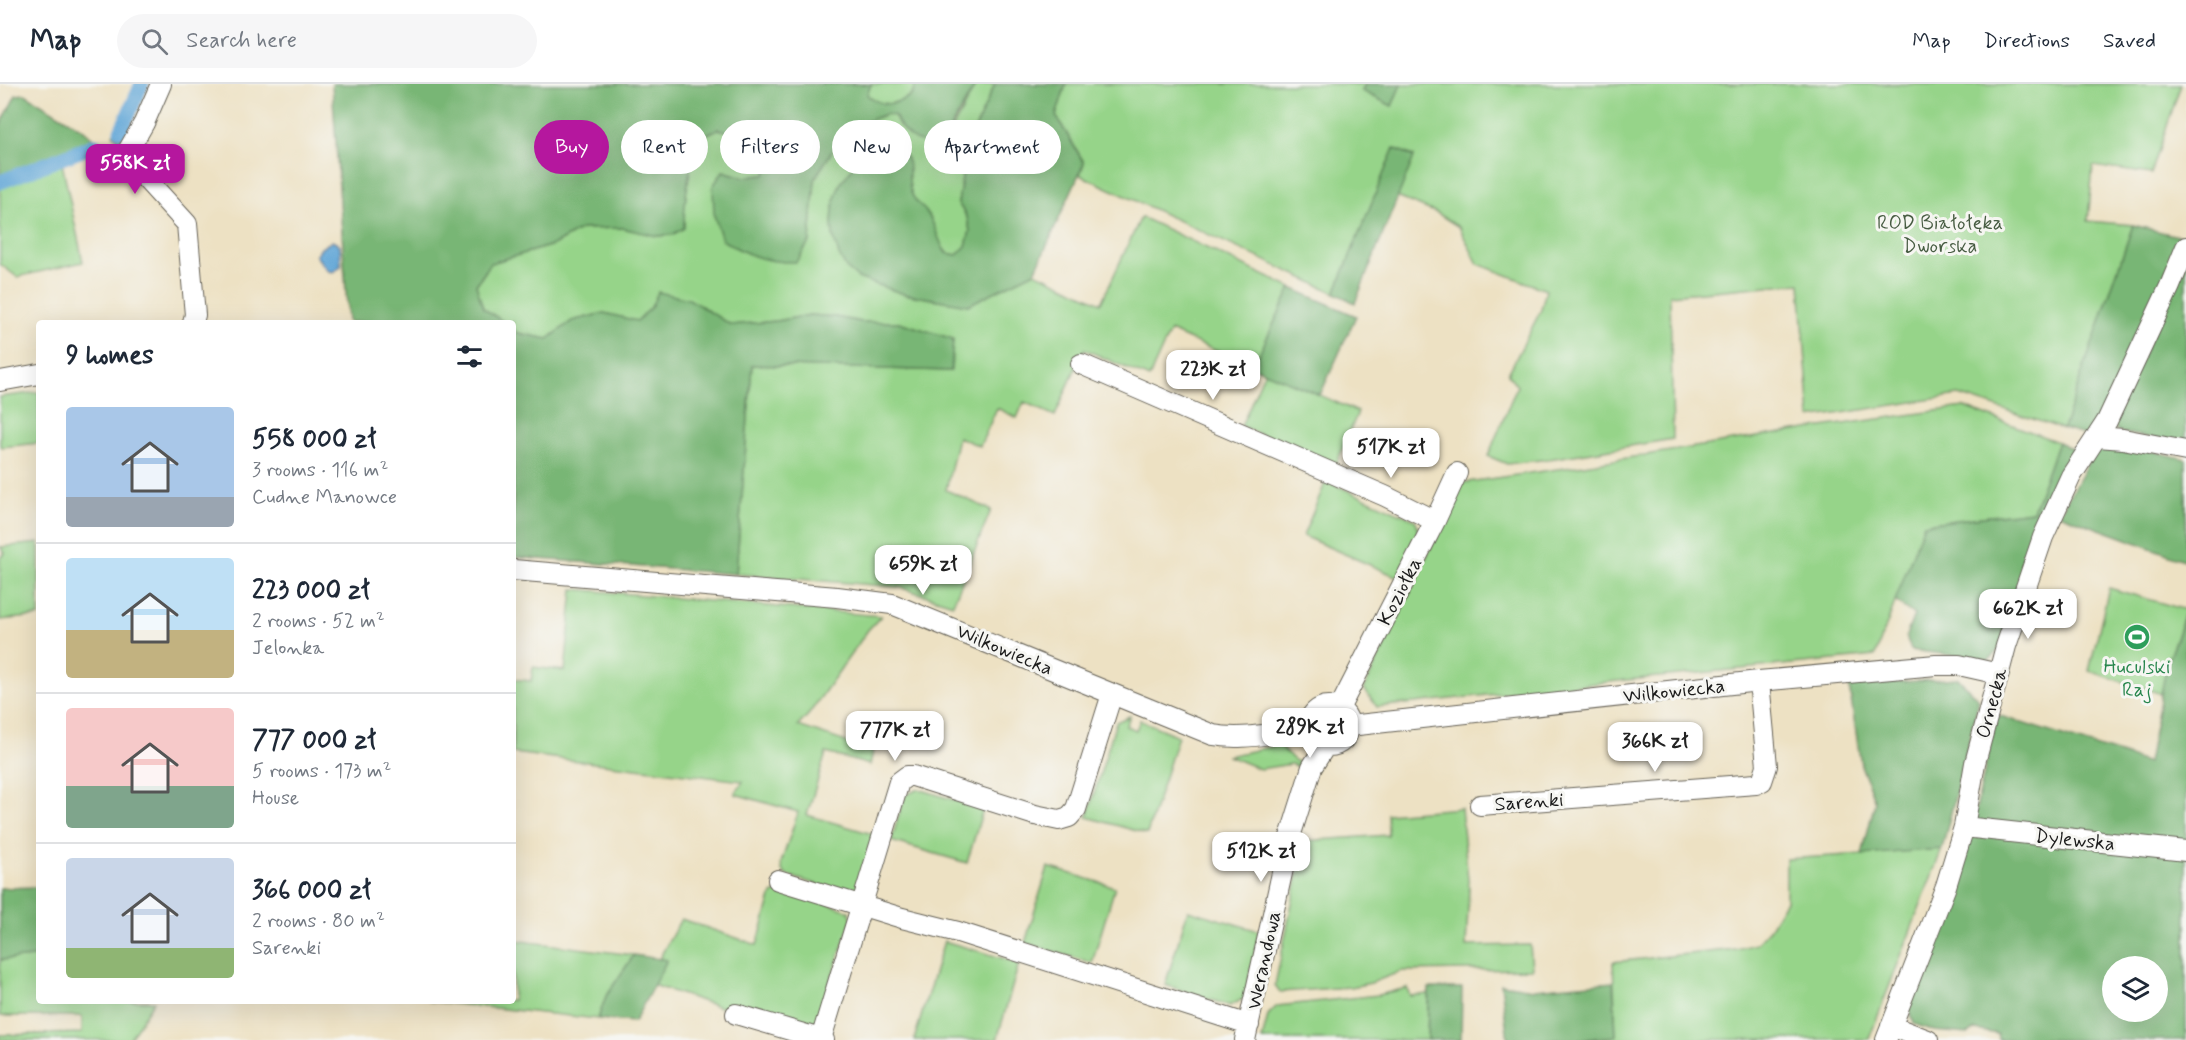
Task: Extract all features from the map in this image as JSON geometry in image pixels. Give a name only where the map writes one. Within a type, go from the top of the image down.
[{"type":"street","points":[[161,84],[144,123],[125,156],[187,224],[194,320]]},
{"type":"street","name":"Ornecka","points":[[1888,1033],[1946,886],[1964,828],[1975,763],[2006,646],[2043,537],[2058,501],[2080,461],[2098,437],[2186,247]]},
{"type":"street","points":[[1081,364],[1385,496],[1435,521]]},
{"type":"street","points":[[0,381],[36,375]]},
{"type":"street","points":[[2098,437],[2123,439],[2186,451]]},
{"type":"street","name":"Koziołka","points":[[1344,717],[1457,473]]},
{"type":"street","name":"Wilkowiecka","points":[[516,570],[837,597],[892,604],[1213,735],[1227,738],[1284,731],[1310,731]]},
{"type":"street","name":"Wilkowiecka","points":[[1344,717],[1936,665],[1959,665],[1999,674]]},
{"type":"street","name":"Sarenki","points":[[1480,805],[1756,784],[1762,781],[1767,766],[1759,681]]},
{"type":"street","points":[[736,1014],[822,1040],[899,782],[907,776],[913,776],[1035,814],[1059,820],[1069,817],[1076,809],[1112,694]]},
{"type":"street","points":[[1328,706],[1344,717],[1348,732],[1340,743],[1326,746],[1316,740],[1310,731],[1310,720],[1317,711],[1328,706]]},
{"type":"street","name":"Werandowa","points":[[1247,1032],[1290,837],[1312,767],[1326,746]]},
{"type":"street","name":"Dylewska","points":[[1964,828],[2186,851]]},
{"type":"street","points":[[778,880],[958,932],[1247,1032]]},
{"type":"street","points":[[1888,1033],[1928,1040]]},
{"type":"green space","points":[[139,84],[148,84],[126,133],[119,141],[113,134],[118,129]]},
{"type":"green space","points":[[332,84],[871,84],[867,95],[878,102],[889,104],[912,95],[916,84],[976,84],[955,120],[924,120],[924,143],[912,138],[912,120],[897,120],[895,116],[886,114],[870,120],[832,120],[832,151],[820,170],[820,120],[720,120],[720,129],[708,134],[708,120],[621,120],[621,174],[689,174],[684,228],[672,235],[657,236],[622,228],[581,229],[553,245],[491,263],[476,285],[483,308],[501,320],[348,320]]},
{"type":"green space","points":[[871,84],[916,84],[912,95],[889,104],[878,102],[867,95]]},
{"type":"green space","points":[[976,84],[995,84],[979,120],[958,120]]},
{"type":"green space","points":[[995,84],[1066,84],[1056,116],[1058,120],[979,120]]},
{"type":"green space","name":"ROD Białołęka Dworska","points":[[1066,84],[1365,84],[1362,91],[1392,106],[1401,84],[2181,84],[2151,174],[2093,166],[2088,221],[2133,225],[2063,429],[1959,395],[1810,418],[1800,283],[1670,295],[1673,439],[1507,464],[1488,456],[1517,386],[1508,374],[1541,310],[1546,290],[1478,264],[1459,227],[1437,213],[1397,197],[1414,156],[1394,149],[1335,293],[1080,175],[1084,162],[1061,124],[1061,120],[1056,116]]},
{"type":"green space","points":[[1365,84],[1401,84],[1392,106],[1362,91]]},
{"type":"green space","points":[[25,94],[84,130],[95,140],[0,175],[0,126],[16,95]]},
{"type":"green space","points":[[887,114],[895,116],[897,120],[870,120]]},
{"type":"green space","points":[[1061,124],[1084,163],[1035,272],[968,305],[904,294],[858,278],[846,268],[839,255],[833,236],[834,201],[840,184],[848,174],[909,174],[912,195],[931,219],[946,253],[957,255],[966,246],[970,231],[967,217],[958,203],[963,174],[1061,174]]},
{"type":"green space","points":[[718,129],[720,129],[720,174],[727,174],[810,241],[815,178],[820,174],[820,170],[832,151],[832,174],[854,174],[834,201],[832,222],[833,236],[858,278],[904,294],[968,305],[1035,272],[1101,303],[1141,217],[1291,288],[1253,367],[1170,331],[1149,378],[1084,349],[1055,416],[1024,402],[1017,418],[997,408],[980,446],[958,437],[946,490],[991,510],[953,604],[899,587],[736,574],[752,365],[950,371],[953,339],[899,322],[862,322],[810,315],[777,321],[731,325],[702,306],[651,307],[637,321],[604,313],[572,321],[548,339],[518,333],[516,320],[501,320],[483,308],[476,285],[491,263],[553,245],[581,229],[622,228],[657,236],[672,235],[683,228],[689,174],[708,174],[708,134]]},
{"type":"green space","points":[[912,136],[924,142],[924,174],[963,174],[958,203],[967,217],[970,231],[966,247],[957,255],[947,253],[939,243],[928,214],[915,201],[909,181],[904,174],[912,174]]},
{"type":"green space","points":[[95,140],[103,147],[62,163],[83,262],[17,277],[0,264],[0,175]]},
{"type":"green space","points":[[1394,148],[1414,157],[1355,303],[1335,293]]},
{"type":"green space","points":[[721,174],[743,177],[818,174],[815,178],[810,241],[796,262],[758,257],[722,240],[714,215],[713,186]]},
{"type":"green space","points":[[733,174],[765,174],[765,175],[743,177]]},
{"type":"green space","points":[[2133,225],[2182,237],[2102,416],[2087,436],[2063,429]]},
{"type":"green space","points":[[2186,259],[2186,444],[2118,432],[2112,423]]},
{"type":"green space","points":[[1291,288],[1356,316],[1320,395],[1253,367]]},
{"type":"green space","points":[[658,292],[689,299],[731,325],[777,321],[810,315],[862,322],[899,322],[953,339],[951,371],[752,365],[736,574],[516,557],[516,331],[548,339],[572,321],[604,313],[637,321],[651,307]]},
{"type":"green space","points":[[1265,371],[1358,412],[1335,467],[1241,426]]},
{"type":"green space","points":[[36,392],[36,443],[2,447],[0,445],[0,397]]},
{"type":"green space","points":[[1964,407],[2058,442],[2033,511],[1924,524],[1875,656],[1377,707],[1364,689],[1461,483]]},
{"type":"green space","points":[[2058,442],[2077,451],[2002,646],[1989,660],[1911,650],[1906,636],[1914,615],[1895,601],[1924,524],[2033,511]]},
{"type":"green space","points":[[2113,442],[2186,459],[2186,561],[2059,514],[2095,450]]},
{"type":"green space","points":[[1326,481],[1415,520],[1418,526],[1416,541],[1400,578],[1303,536]]},
{"type":"green space","points":[[36,543],[36,616],[0,620],[0,558],[5,553],[0,547]]},
{"type":"green space","name":"Huculski Raj","points":[[2109,588],[2186,610],[2167,663],[2162,694],[2089,671]]},
{"type":"green space","points":[[573,589],[881,616],[868,630],[809,714],[798,726],[873,751],[870,765],[826,753],[807,815],[876,835],[856,894],[852,895],[786,875],[781,863],[798,812],[735,794],[743,781],[516,753],[516,679],[531,681],[533,667],[565,671]]},
{"type":"green space","points":[[2186,612],[2186,1040],[1999,1040],[1998,1034],[1975,1030],[1968,1034],[1934,1031],[1914,1024],[1909,1008],[1970,836],[1997,715],[2148,763],[2167,663]]},
{"type":"green space","points":[[1958,678],[1979,700],[1942,849],[1862,855],[1875,802],[1861,765],[1849,686]]},
{"type":"green space","points":[[1130,716],[1126,726],[1136,730],[1140,720],[1178,736],[1147,834],[1087,817],[1116,722]]},
{"type":"green space","points":[[1279,745],[1300,763],[1298,767],[1291,764],[1260,769],[1228,756]]},
{"type":"green space","points":[[919,789],[983,809],[967,863],[891,841],[905,795]]},
{"type":"green space","points":[[1461,808],[1469,889],[1466,946],[1530,945],[1532,969],[1402,971],[1371,983],[1351,987],[1280,992],[1275,985],[1305,841],[1388,835],[1387,814]]},
{"type":"green space","points":[[1942,849],[1869,1039],[1575,1040],[1616,1036],[1613,962],[1736,949],[1756,944],[1768,931],[1786,901],[1786,859]]},
{"type":"green space","points":[[1048,867],[1115,887],[1092,963],[1025,943]]},
{"type":"green space","points":[[36,887],[36,956],[0,960],[0,888]]},
{"type":"green space","points":[[781,887],[849,911],[852,918],[815,1027],[802,1028],[734,1008],[720,1007],[653,985],[667,960],[659,959],[681,919],[757,945],[772,894],[779,891]]},
{"type":"green space","points":[[1188,910],[1259,931],[1245,998],[1230,1006],[1165,985]]},
{"type":"green space","points":[[516,940],[634,955],[606,996],[598,1019],[456,1004],[516,1004]]},
{"type":"green space","points":[[944,941],[1019,963],[997,1040],[914,1040]]},
{"type":"green space","points":[[634,955],[667,960],[634,1022],[598,1019],[606,996]]},
{"type":"green space","points":[[36,956],[36,1004],[152,1004],[129,1040],[0,1040],[0,1035],[82,1033],[82,1016],[0,1016],[0,960]]},
{"type":"green space","points":[[1613,982],[1616,1036],[1575,1040],[1508,1040],[1501,984],[1534,989]]},
{"type":"green space","points":[[1407,988],[1410,996],[1428,994],[1427,1040],[1262,1040],[1268,1015],[1277,1006],[1378,995]]},
{"type":"green space","points":[[1429,988],[1462,988],[1461,1040],[1427,1040]]},
{"type":"water","points":[[332,241],[340,245],[341,266],[333,272],[328,271],[316,256],[321,248]]},
{"type":"waterway","points":[[121,131],[142,84]]},
{"type":"waterway","points":[[0,182],[95,145]]},
{"type":"place","name":"Huculski Raj","points":[[2137,637]]}]
